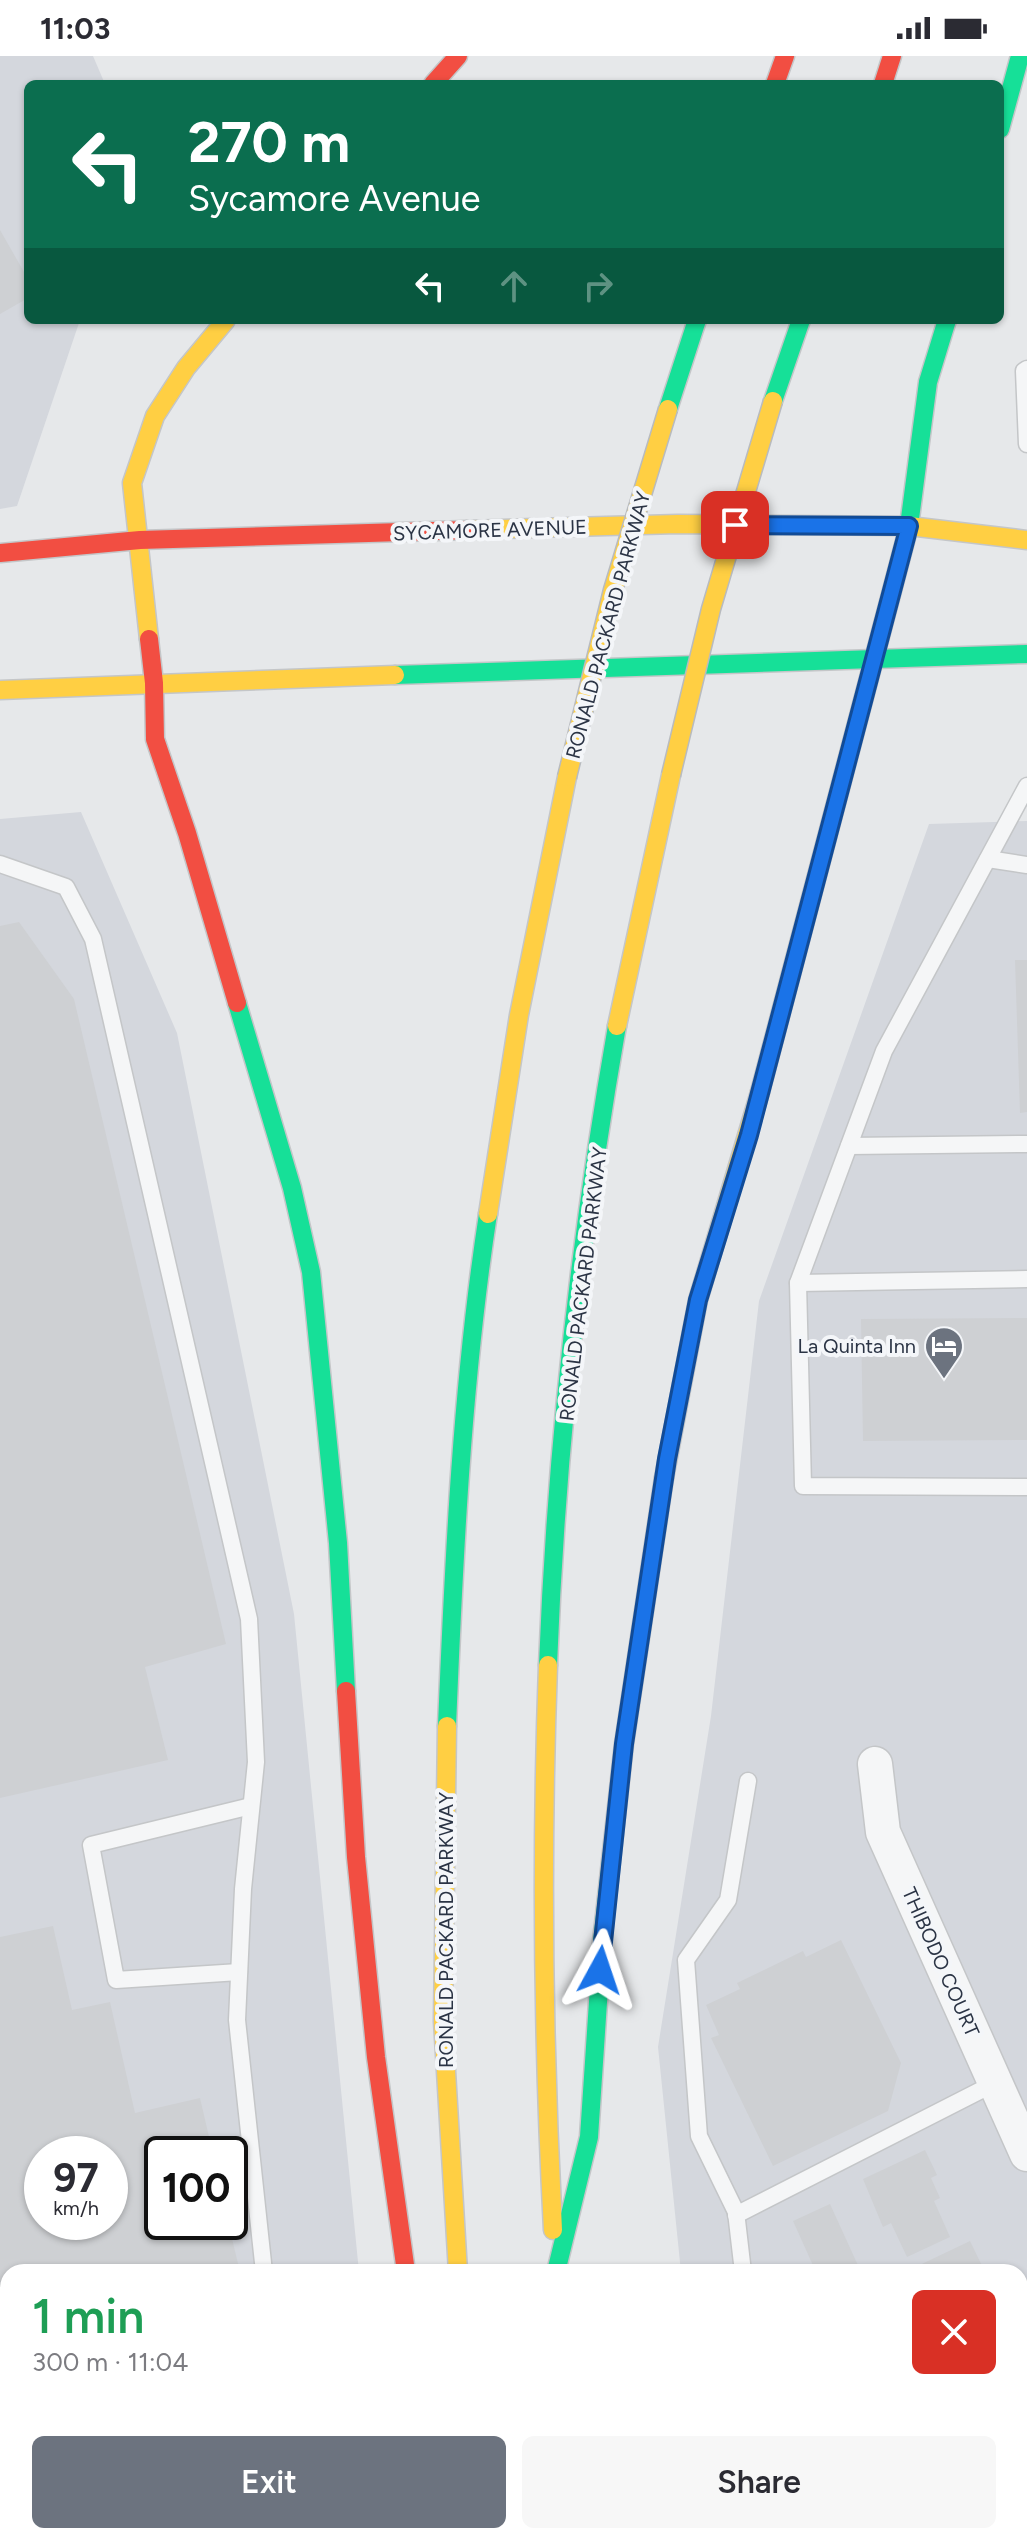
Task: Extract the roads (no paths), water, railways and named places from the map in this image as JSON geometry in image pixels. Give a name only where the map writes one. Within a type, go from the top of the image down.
[{"type":"main road","points":[[437,80],[458,56]]},
{"type":"main road","points":[[776,80],[785,56]]},
{"type":"main road","points":[[884,80],[892,56]]},
{"type":"main road","points":[[1004,114],[1020,56]]},
{"type":"main road","points":[[223,324],[186,368],[155,416],[132,483],[154,683],[155,739],[187,833],[288,1173],[311,1272],[338,1543],[357,1872],[376,2057],[405,2264]]},
{"type":"main road","name":"RONALD PACKARD PARKWAY","points":[[458,2264],[443,2021],[445,1766],[455,1539],[476,1291],[519,1015],[567,777],[613,590],[696,324]]},
{"type":"main road","name":"RONALD PACKARD PARKWAY","points":[[555,2264],[547,2137],[543,1790],[549,1618],[568,1393],[589,1209],[625,985],[671,775],[711,609],[773,401],[800,324]]},
{"type":"main road","points":[[558,2264],[589,2137],[602,1942],[624,1744],[667,1459],[698,1300],[749,1135],[909,526],[928,382],[946,324]]},
{"type":"main road","name":"SYCAMORE AVENUE","points":[[0,553],[140,540],[678,524],[909,526],[1027,540]]},
{"type":"main road","points":[[0,690],[1027,654]]},
{"type":"street","name":"THIBODO COURT","points":[[875,1764],[883,1832],[1027,2154]]},
{"type":"lane","points":[[1027,369],[1024,371],[1027,444]]},
{"type":"lane","points":[[1027,786],[884,1051],[798,1283],[803,1486],[1027,1487]]},
{"type":"lane","points":[[988,859],[1027,865]]},
{"type":"lane","points":[[0,864],[66,887],[93,939],[249,1619],[256,1762],[243,1889],[237,2020],[263,2264]]},
{"type":"lane","points":[[849,1146],[1027,1144]]},
{"type":"lane","points":[[798,1283],[1027,1279]]},
{"type":"lane","points":[[742,2264],[736,2215],[699,2136],[686,1960],[728,1900],[748,1781]]},
{"type":"lane","points":[[239,1972],[116,1980],[91,1845],[251,1806]]},
{"type":"lane","points":[[736,2215],[995,2083]]},
{"type":"place","name":"La Quinta Inn","points":[[944,1380]]}]
